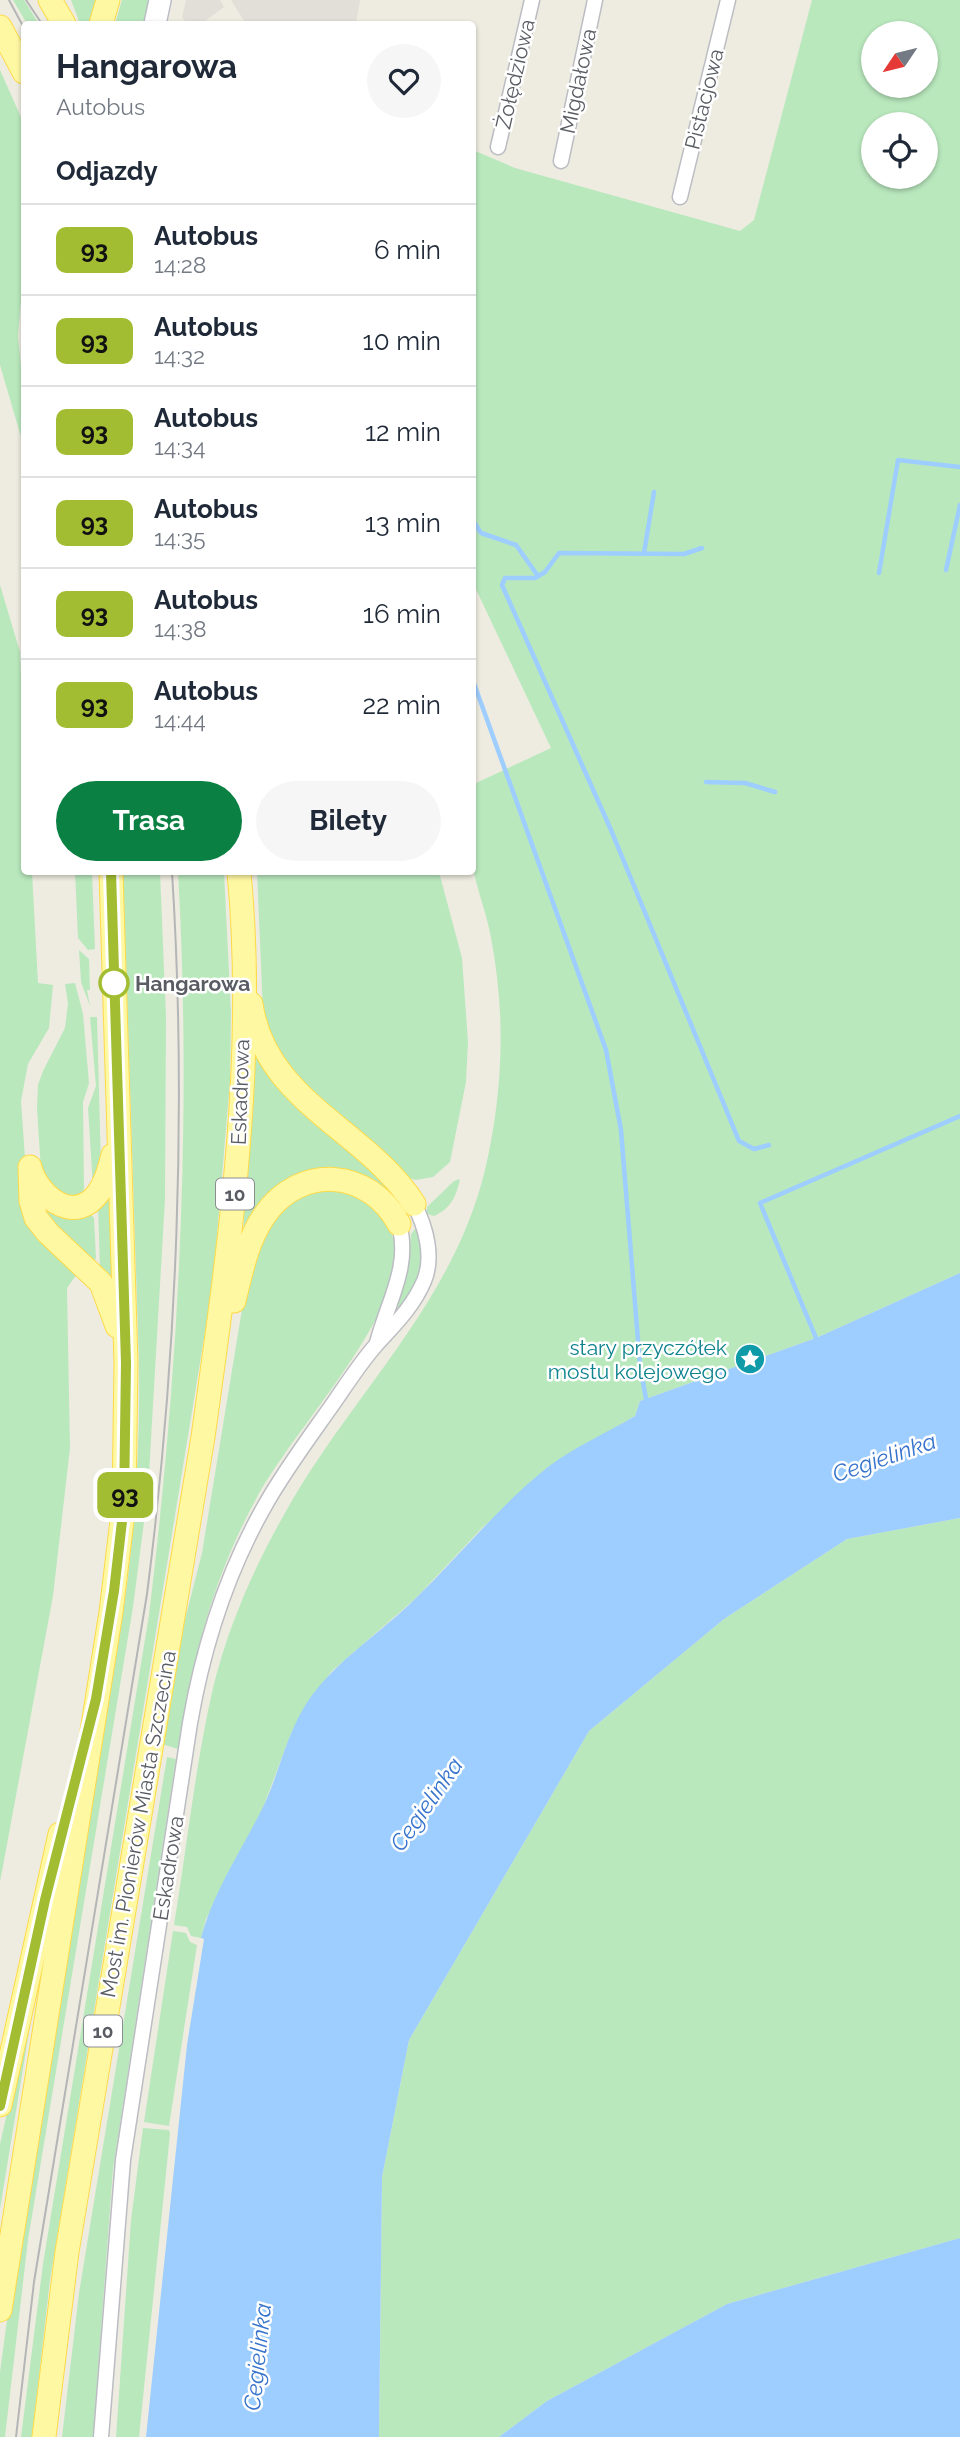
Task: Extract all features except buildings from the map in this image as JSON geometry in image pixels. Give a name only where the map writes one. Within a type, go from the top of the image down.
[{"type":"main road","points":[[50,0],[62,21]]},
{"type":"main road","points":[[102,21],[108,0]]},
{"type":"main road","points":[[0,27],[21,66]]},
{"type":"main road","points":[[0,2309],[114,1591],[124,1504],[126,1363],[111,875]]},
{"type":"main road","name":"Eskadrowa","points":[[203,1437],[236,1178],[243,1069],[239,875]]},
{"type":"main road","points":[[242,949],[253,1019],[272,1064],[299,1096],[390,1175],[414,1204]]},
{"type":"main road","points":[[118,1128],[110,1165],[96,1196],[77,1206],[57,1205],[42,1193],[30,1167],[31,1201],[42,1227],[104,1286],[126,1363]]},
{"type":"main road","points":[[203,1437],[245,1257],[263,1217],[274,1203],[289,1191],[316,1179],[346,1180],[373,1192],[393,1212],[399,1224]]},
{"type":"main road","name":"Most im. Pionierów Miasta Szczecina","points":[[44,2437],[69,2239],[203,1437]]},
{"type":"main road","points":[[0,2105],[45,1900],[96,1699]]},
{"type":"street","points":[[156,21],[160,0]]},
{"type":"street","name":"Żołędziowa","points":[[498,147],[532,0]]},
{"type":"street","name":"Migdałowa","points":[[561,161],[595,0]]},
{"type":"street","name":"Pistacjowa","points":[[680,197],[728,0]]},
{"type":"street","name":"Eskadrowa","points":[[101,2437],[123,2160],[190,1723],[201,1668],[224,1597],[266,1504],[293,1460],[376,1345],[401,1319],[424,1281],[429,1263],[426,1235],[414,1204]]},
{"type":"street","name":"Eskadrowa","points":[[376,1345],[401,1269],[402,1244],[399,1224]]},
{"type":"shaded area","points":[[186,0],[220,0],[224,7],[205,21],[185,21],[182,17]]},
{"type":"shaded area","points":[[231,0],[360,0],[356,21],[244,21]]},
{"type":"green space","points":[[13,0],[24,0],[37,21],[25,21]]},
{"type":"green space","points":[[71,0],[96,0],[90,21],[79,21]]},
{"type":"green space","points":[[122,0],[153,0],[148,21],[116,21]]},
{"type":"green space","points":[[812,0],[960,0],[960,1273],[816,1338],[640,1401],[635,1416],[549,1467],[483,1527],[415,1599],[331,1672],[292,1731],[261,1813],[206,1919],[201,1938],[191,1936],[187,1927],[174,1925],[207,1717],[219,1665],[234,1620],[285,1513],[339,1428],[425,1307],[449,1264],[470,1219],[491,1141],[499,1083],[499,996],[491,938],[475,875],[476,783],[551,748],[476,589],[476,151],[515,168],[740,231],[754,220]]},
{"type":"green space","points":[[0,70],[21,117],[21,300],[18,336],[21,437],[0,365]]},
{"type":"green space","points":[[0,585],[20,652],[21,875],[32,875],[38,983],[53,985],[49,1028],[28,1064],[21,1101],[29,1215],[80,1270],[67,1288],[70,1448],[53,1596],[0,1882]]},
{"type":"green space","points":[[75,875],[92,875],[95,949],[88,950],[78,938]]},
{"type":"green space","points":[[123,875],[160,875],[166,1017],[165,1199],[148,1491],[133,1607],[28,2240],[5,2437],[0,2437],[0,2372],[13,2276],[126,1593],[135,1507],[139,1363]]},
{"type":"green space","points":[[178,875],[224,875],[231,1013],[230,1081],[213,1283],[50,2280],[32,2437],[21,2437],[43,2264],[149,1615],[168,1430],[180,1244],[184,1058]]},
{"type":"green space","points":[[257,875],[440,875],[462,958],[468,1042],[466,1082],[450,1162],[433,1177],[416,1180],[402,1176],[278,1061],[263,1013]]},
{"type":"green space","points":[[79,950],[89,959],[90,990],[87,990],[90,1006],[81,982]]},
{"type":"green space","points":[[75,983],[83,1014],[89,1083],[83,1102],[84,1188],[82,1195],[60,1197],[41,1171],[38,1085],[65,1028],[68,1003],[65,984]]},
{"type":"green space","points":[[90,1017],[97,1017],[101,1167],[93,1187],[88,1108],[96,1086]]},
{"type":"green space","points":[[254,1050],[393,1186],[405,1210],[335,1172],[243,1232]]},
{"type":"green space","points":[[460,1179],[449,1206],[434,1216],[427,1214],[427,1207],[454,1181]]},
{"type":"green space","points":[[315,1187],[363,1194],[381,1216],[396,1248],[390,1286],[359,1348],[271,1474],[240,1530],[216,1591],[197,1653],[178,1749],[162,1744],[180,1639],[202,1553],[246,1285],[255,1254],[275,1213]]},
{"type":"green space","points":[[107,1194],[111,1197],[113,1284],[100,1272],[98,1204]]},
{"type":"green space","points":[[38,1200],[88,1211],[94,1218],[96,1258],[92,1265],[53,1229]]},
{"type":"green space","points":[[416,1228],[421,1249],[419,1273],[410,1295],[396,1312],[408,1272],[411,1234]]},
{"type":"green space","points":[[960,1518],[960,2238],[727,2304],[547,2401],[499,2437],[379,2437],[382,2177],[409,2040],[589,1731],[724,1619],[847,1539]]},
{"type":"green space","points":[[167,1757],[176,1759],[113,2169],[93,2437],[62,2437],[79,2293]]},
{"type":"green space","points":[[173,1931],[186,1933],[190,1942],[197,1945],[169,2126],[144,2122]]},
{"type":"green space","points":[[38,1977],[0,2209],[0,2144]]},
{"type":"green space","points":[[143,2128],[169,2130],[170,2134],[139,2437],[116,2437],[131,2220]]},
{"type":"water","name":"Cegielinka","points":[[960,1273],[960,1518],[847,1539],[724,1619],[589,1731],[409,2040],[382,2177],[379,2437],[146,2437],[187,2045],[204,1939],[201,1938],[219,1889],[267,1799],[293,1728],[308,1701],[345,1660],[416,1598],[530,1482],[569,1453],[635,1416],[640,1401],[816,1338]]},
{"type":"water","points":[[960,2238],[960,2437],[499,2437],[547,2401],[727,2304]]},
{"type":"waterway","points":[[879,573],[898,460],[960,467]]},
{"type":"waterway","points":[[644,553],[654,492]]},
{"type":"waterway","points":[[946,570],[960,505]]},
{"type":"waterway","points":[[476,525],[481,533],[516,545],[538,576]]},
{"type":"waterway","points":[[702,548],[684,554],[559,553],[545,572],[535,578],[505,578],[502,585],[611,830],[739,1141],[754,1149],[769,1145]]},
{"type":"waterway","points":[[476,689],[606,1050],[621,1130],[640,1365],[646,1399]]},
{"type":"waterway","points":[[706,782],[745,783],[775,792]]},
{"type":"waterway","points":[[816,1338],[760,1203],[960,1116]]},
{"type":"tram line","points":[[9,0],[21,22]]},
{"type":"tram line","points":[[26,0],[40,21]]},
{"type":"tram line","points":[[16,2437],[34,2282],[147,1594],[166,1416],[179,1142],[179,1051],[172,875]]},
{"type":"bus line","name":"93","points":[[0,2106],[65,1814],[96,1699],[120,1549],[124,1504],[126,1363],[111,875]]},
{"type":"place","name":"Hangarowa","points":[[114,983]]},
{"type":"place","name":"stary przyczółek mostu kolejowego","points":[[750,1359]]}]
